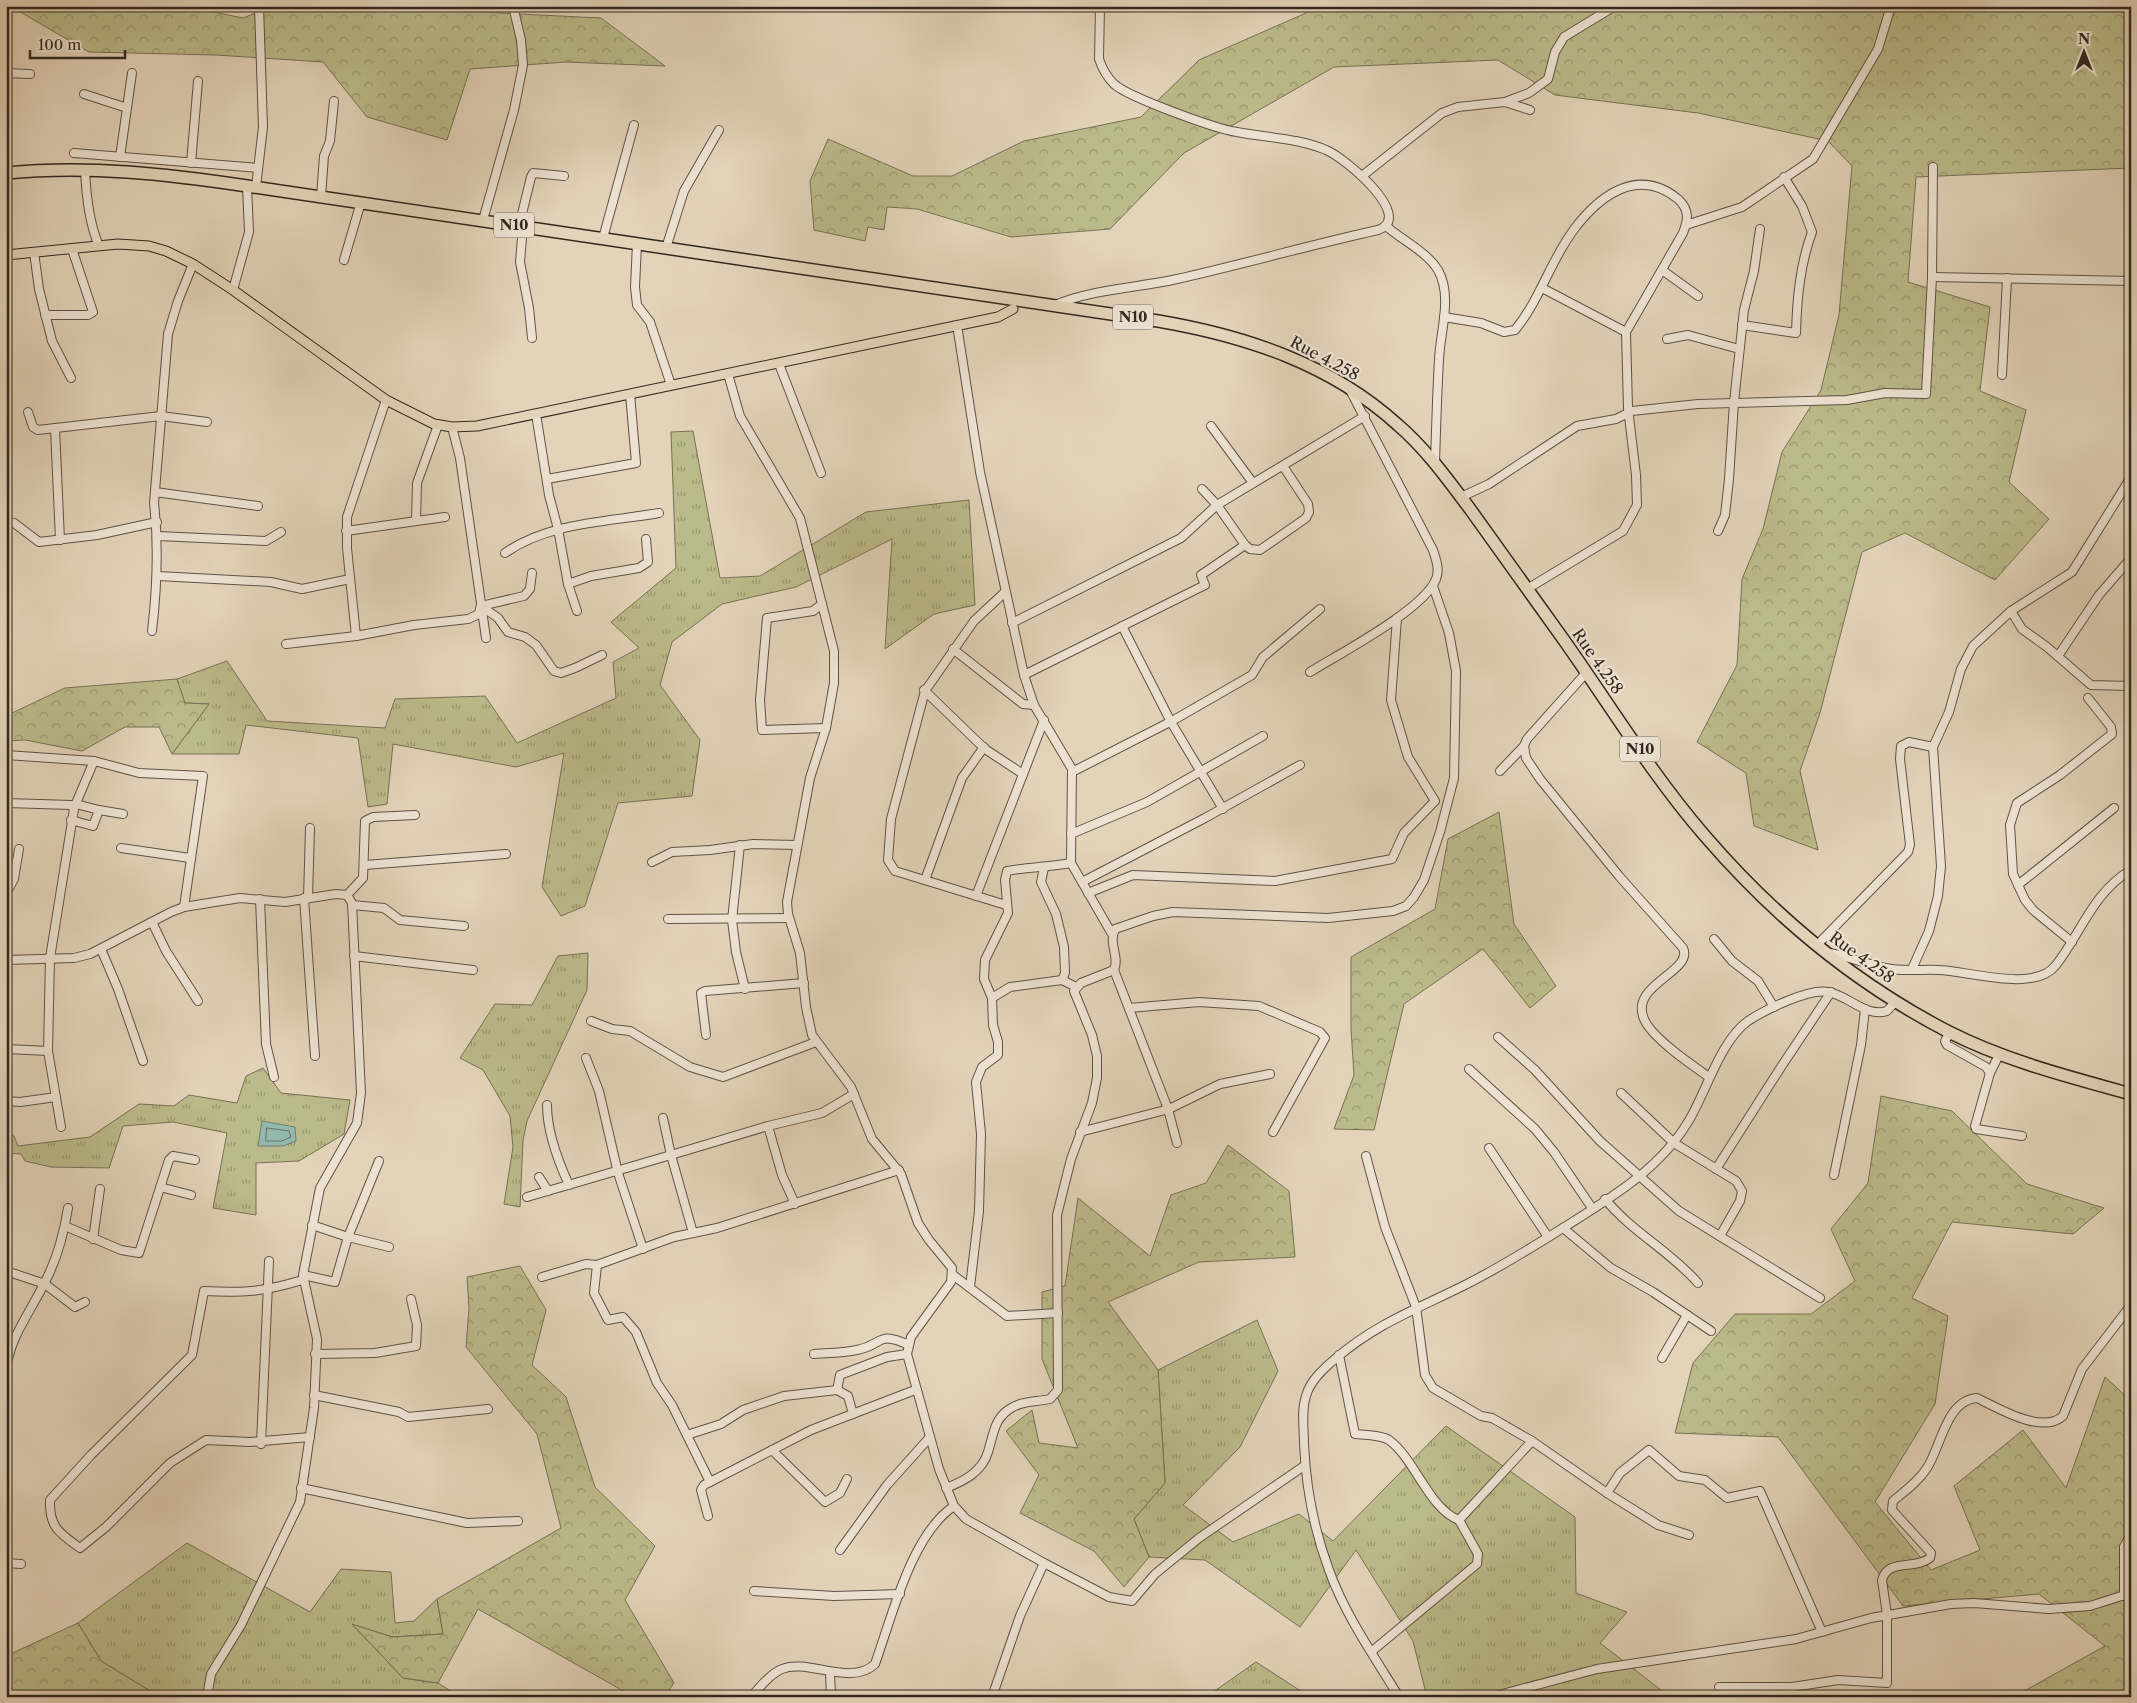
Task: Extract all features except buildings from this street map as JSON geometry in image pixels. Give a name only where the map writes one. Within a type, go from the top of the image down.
[{"type":"highway","name":"N10","points":[[6,173],[85,169],[165,174],[603,238],[1017,305]]},
{"type":"highway","name":"Rue 4.258","points":[[1017,305],[1054,305],[1158,321],[1225,334],[1303,362],[1349,388],[1394,421],[1435,464],[1528,589],[1674,798],[1704,834],[1764,899],[1822,948],[1896,1001],[1950,1032],[1999,1055],[2130,1094]]},
{"type":"main road","points":[[6,254],[118,244],[149,246],[166,251],[194,264],[233,290],[386,400],[418,418],[438,425],[452,427],[477,426],[998,317],[1017,305]]},
{"type":"street","points":[[233,290],[249,232],[252,186],[258,168],[263,127],[259,6]]},
{"type":"street","points":[[483,220],[514,110],[523,64],[521,40],[513,6]]},
{"type":"street","points":[[1054,305],[1084,294],[1179,279],[1314,244],[1378,230],[1386,226],[1389,216],[1387,207],[1362,176],[1328,150],[1308,143],[1236,132],[1126,92],[1115,84],[1101,67],[1098,40],[1100,6]]},
{"type":"street","points":[[1362,176],[1442,113],[1458,107],[1505,102],[1529,93],[1548,79],[1555,52],[1564,37],[1615,6]]},
{"type":"street","points":[[1686,225],[1742,207],[1784,177],[1813,160],[1878,50],[1891,6]]},
{"type":"street","points":[[6,73],[30,74]]},
{"type":"street","points":[[120,157],[132,73]]},
{"type":"street","points":[[191,163],[198,81]]},
{"type":"street","points":[[84,94],[127,108]]},
{"type":"street","points":[[321,197],[324,156],[330,141],[334,101]]},
{"type":"street","points":[[1505,102],[1530,110]]},
{"type":"street","points":[[603,238],[634,125]]},
{"type":"street","points":[[666,248],[684,191],[719,130]]},
{"type":"street","points":[[74,154],[258,168]]},
{"type":"street","points":[[1461,497],[1489,484],[1577,426],[1609,421],[1628,412],[1698,404],[1847,400],[1885,393],[1926,394],[1932,276],[1933,167]]},
{"type":"street","points":[[85,169],[86,189],[95,236],[99,246]]},
{"type":"street","points":[[532,338],[530,308],[520,262],[521,226],[530,177],[533,173],[564,176]]},
{"type":"street","points":[[1742,326],[1796,333],[1797,300],[1803,261],[1812,232],[1802,206],[1784,177]]},
{"type":"street","points":[[1444,317],[1481,323],[1499,331],[1510,332],[1520,324],[1574,229],[1591,210],[1622,187],[1652,184],[1670,193],[1687,210],[1686,225],[1626,332],[1628,412],[1636,476],[1637,506],[1623,531],[1528,589]]},
{"type":"street","points":[[344,260],[361,202]]},
{"type":"street","points":[[1386,226],[1429,259],[1438,270],[1444,285],[1444,317],[1439,351],[1435,464]]},
{"type":"street","points":[[1718,531],[1724,515],[1729,479],[1742,326],[1760,229]]},
{"type":"street","points":[[637,244],[635,287],[637,305],[650,322],[671,385]]},
{"type":"street","points":[[45,315],[88,315],[93,312],[72,249]]},
{"type":"street","points":[[34,252],[45,315],[52,341],[71,378]]},
{"type":"street","points":[[152,631],[158,576],[155,492],[168,334],[194,264]]},
{"type":"street","points":[[1662,270],[1698,296]]},
{"type":"street","points":[[1932,276],[2131,281]]},
{"type":"street","points":[[2002,375],[2007,278]]},
{"type":"street","points":[[1542,288],[1626,332]]},
{"type":"street","points":[[957,325],[980,472],[1024,675],[1034,706],[1044,720],[1072,772],[1071,863],[1112,934],[1116,966],[1114,970],[1168,1109],[1177,1143]]},
{"type":"street","points":[[1667,339],[1688,335],[1739,349]]},
{"type":"street","points":[[779,364],[821,473]]},
{"type":"street","points":[[728,374],[740,416],[800,518],[834,651],[834,683],[826,728],[810,778],[787,902],[789,918],[800,953],[808,1022],[816,1042],[841,1072],[854,1094],[872,1139],[899,1170],[918,1223],[928,1240],[948,1261],[953,1274],[1008,1316],[1058,1313]]},
{"type":"street","points":[[1310,672],[1397,618],[1433,586],[1438,573],[1433,550],[1398,485],[1366,416],[1349,388]]},
{"type":"street","points":[[546,479],[636,463],[630,394]]},
{"type":"street","points":[[356,636],[346,530],[349,510],[386,400]]},
{"type":"street","points":[[28,412],[35,429],[161,416],[207,422]]},
{"type":"street","points":[[536,414],[546,479],[568,584],[577,612]]},
{"type":"street","points":[[1012,623],[1182,538],[1217,505],[1366,416]]},
{"type":"street","points":[[416,520],[417,483],[438,425]]},
{"type":"street","points":[[1211,426],[1253,483]]},
{"type":"street","points":[[452,427],[462,467],[486,638]]},
{"type":"street","points":[[55,428],[60,540]]},
{"type":"street","points":[[1202,489],[1217,505],[1245,545],[1250,549],[1260,550],[1306,518],[1308,504],[1283,466]]},
{"type":"street","points":[[1912,970],[1929,930],[1938,896],[1941,866],[1933,747],[1949,712],[1961,669],[1973,646],[2012,611],[2072,572],[2131,477]]},
{"type":"street","points":[[155,492],[258,506]]},
{"type":"street","points":[[505,553],[536,536],[558,530],[659,513]]},
{"type":"street","points":[[346,530],[445,517]]},
{"type":"street","points":[[14,524],[39,542],[97,535],[157,522]]},
{"type":"street","points":[[158,536],[266,541],[281,532]]},
{"type":"street","points":[[568,584],[591,576],[639,568],[648,562],[646,539]]},
{"type":"street","points":[[1024,675],[1205,585],[1201,575],[1245,545]]},
{"type":"street","points":[[2058,656],[2099,595],[2131,558]]},
{"type":"street","points":[[481,606],[524,596],[530,589],[532,573]]},
{"type":"street","points":[[158,576],[270,582],[302,589],[350,579]]},
{"type":"street","points":[[1112,934],[1120,927],[1173,912],[1328,918],[1393,911],[1406,906],[1424,880],[1440,832],[1454,778],[1456,671],[1449,633],[1433,586]]},
{"type":"street","points":[[1005,592],[974,621],[924,690],[891,819],[888,860],[895,871],[1006,905]]},
{"type":"street","points":[[822,604],[813,611],[767,618],[760,700],[762,730],[826,728]]},
{"type":"street","points":[[286,644],[356,636],[414,624],[468,619],[479,614],[481,606]]},
{"type":"street","points":[[481,606],[498,618],[508,632],[525,637],[536,645],[554,671],[561,673],[568,671],[602,655]]},
{"type":"street","points":[[1072,772],[1171,722],[1252,674],[1263,657],[1320,609]]},
{"type":"street","points":[[2012,611],[2022,630],[2058,656],[2091,685],[2131,686]]},
{"type":"street","points":[[1088,893],[1133,875],[1275,881],[1392,859],[1404,834],[1435,801],[1408,757],[1391,700],[1397,618]]},
{"type":"street","points":[[1122,626],[1171,722],[1223,808]]},
{"type":"street","points":[[953,649],[1023,704],[1034,706]]},
{"type":"street","points":[[1500,771],[1524,746],[1586,673]]},
{"type":"street","points":[[924,690],[984,747],[1023,774]]},
{"type":"street","points":[[2072,942],[2033,910],[2025,900],[2013,874],[2010,825],[2017,803],[2060,775],[2112,734],[2111,727],[2088,698]]},
{"type":"street","points":[[976,896],[1044,720]]},
{"type":"street","points":[[1071,834],[1147,802],[1263,736]]},
{"type":"street","points":[[1933,747],[1909,742],[1901,746],[1900,759],[1910,845],[1908,852],[1822,948],[1887,968],[1948,970],[2011,979],[2034,978],[2055,967],[2101,895],[2115,880],[2131,870]]},
{"type":"street","points":[[1524,746],[1526,758],[1540,780],[1619,876],[1683,948],[1684,956],[1681,963],[1648,992],[1644,999],[1642,1015],[1649,1027],[1677,1054],[1709,1078]]},
{"type":"street","points":[[924,880],[962,778],[984,747]]},
{"type":"street","points":[[6,755],[51,756],[94,761],[140,774],[203,776],[184,907]]},
{"type":"street","points":[[61,1128],[48,1051],[50,958],[71,820],[94,761]]},
{"type":"street","points":[[1082,882],[1300,765]]},
{"type":"street","points":[[6,803],[71,805],[123,814]]},
{"type":"street","points":[[2018,884],[2114,808]]},
{"type":"street","points":[[71,820],[93,826],[98,810]]},
{"type":"street","points":[[347,895],[363,878],[365,864],[365,821],[373,817],[415,815]]},
{"type":"street","points":[[310,828],[306,898],[315,1056]]},
{"type":"street","points":[[652,862],[672,852],[710,850],[740,845],[797,845]]},
{"type":"street","points":[[740,845],[732,920],[736,952],[744,989]]},
{"type":"street","points":[[121,848],[190,858]]},
{"type":"street","points":[[6,894],[14,879],[19,849]]},
{"type":"street","points":[[365,864],[506,854]]},
{"type":"street","points":[[970,1287],[979,1211],[981,1134],[976,1082],[982,1067],[998,1055],[998,1042],[993,1025],[992,998],[984,979],[986,960],[1008,913],[1005,880],[1007,872],[1030,866],[1044,868],[1071,863]]},
{"type":"street","points":[[1044,868],[1041,882],[1056,914],[1064,947],[1065,973],[1062,980]]},
{"type":"street","points":[[6,960],[81,957],[101,949],[184,907],[240,898],[285,902],[336,894],[347,895]]},
{"type":"street","points":[[208,1697],[211,1674],[241,1625],[300,1502],[310,1437],[317,1339],[301,1278],[320,1188],[356,1123],[361,1093],[352,905],[347,895]]},
{"type":"street","points":[[260,899],[266,1044],[274,1077]]},
{"type":"street","points":[[352,905],[384,908],[400,920],[464,926]]},
{"type":"street","points":[[668,918],[732,920],[789,918]]},
{"type":"street","points":[[152,922],[166,951],[198,1001]]},
{"type":"street","points":[[1714,939],[1732,961],[1758,982],[1774,1007]]},
{"type":"street","points":[[101,949],[118,989],[143,1061]]},
{"type":"street","points":[[354,956],[472,970]]},
{"type":"street","points":[[946,1488],[965,1481],[978,1470],[988,1453],[992,1432],[997,1421],[1006,1411],[1027,1401],[1045,1400],[1055,1396],[1060,1383],[1057,1215],[1071,1159],[1095,1094],[1097,1056],[1092,1035],[1074,994],[1076,987],[1114,970]]},
{"type":"street","points":[[992,998],[1010,987],[1062,980],[1076,987]]},
{"type":"street","points":[[706,1035],[701,993],[705,991],[804,983]]},
{"type":"street","points":[[1716,1169],[1781,1066],[1831,992]]},
{"type":"street","points":[[1399,1697],[1371,1652],[1329,1572],[1311,1505],[1304,1466],[1305,1398],[1310,1385],[1339,1355],[1375,1328],[1480,1277],[1563,1228],[1650,1169],[1674,1143],[1694,1112],[1709,1078],[1742,1027],[1774,1007],[1808,993],[1831,992],[1865,1010],[1882,1013],[1891,1009],[1896,1001]]},
{"type":"street","points":[[1129,1008],[1199,1002],[1259,1006],[1320,1032],[1325,1038],[1273,1132]]},
{"type":"street","points":[[1834,1175],[1861,1045],[1865,1010]]},
{"type":"street","points":[[591,1021],[612,1029],[630,1031],[690,1067],[723,1076],[816,1042]]},
{"type":"street","points":[[1950,1032],[1945,1041],[1947,1045],[1986,1067],[1990,1073]]},
{"type":"street","points":[[1498,1037],[1535,1070],[1600,1141],[1679,1211],[1820,1298]]},
{"type":"street","points":[[6,1049],[48,1051]]},
{"type":"street","points":[[1999,1055],[1990,1073],[1975,1126],[1976,1129],[2022,1136]]},
{"type":"street","points":[[586,1058],[599,1091],[618,1171],[642,1249]]},
{"type":"street","points":[[1469,1069],[1535,1128],[1554,1152],[1592,1208]]},
{"type":"street","points":[[1080,1132],[1168,1109],[1220,1084],[1270,1074]]},
{"type":"street","points":[[1621,1093],[1674,1143],[1736,1181],[1742,1191],[1740,1201],[1720,1236]]},
{"type":"street","points":[[527,1197],[768,1126],[822,1113],[854,1094]]},
{"type":"street","points":[[6,1101],[20,1102],[56,1097]]},
{"type":"street","points":[[548,1105],[547,1118],[561,1168],[569,1185]]},
{"type":"street","points":[[663,1118],[671,1155],[693,1233]]},
{"type":"street","points":[[768,1126],[782,1175],[794,1204]]},
{"type":"street","points":[[1489,1148],[1548,1236]]},
{"type":"street","points":[[1366,1156],[1385,1227],[1416,1307],[1425,1375],[1430,1385],[1481,1416],[1492,1418],[1532,1441],[1607,1494],[1658,1525],[1689,1535]]},
{"type":"street","points":[[65,1226],[121,1250],[139,1253],[171,1157],[195,1160]]},
{"type":"street","points":[[310,1437],[261,1442],[206,1440],[170,1463],[106,1527],[80,1548],[63,1536],[49,1518],[50,1500],[91,1455],[192,1355],[204,1291],[236,1293],[266,1291],[301,1278],[335,1282],[348,1237],[379,1161]]},
{"type":"street","points":[[542,1277],[586,1264],[597,1265],[674,1237],[794,1204],[899,1170]]},
{"type":"street","points":[[539,1177],[548,1191]]},
{"type":"street","points":[[160,1187],[190,1195]]},
{"type":"street","points":[[93,1239],[100,1189]]},
{"type":"street","points":[[1605,1199],[1619,1216],[1681,1264],[1698,1284]]},
{"type":"street","points":[[6,1371],[12,1346],[54,1265],[68,1208]]},
{"type":"street","points":[[312,1225],[348,1237],[389,1247]]},
{"type":"street","points":[[1563,1228],[1611,1268],[1711,1331]]},
{"type":"street","points":[[261,1442],[266,1291],[269,1261]]},
{"type":"street","points":[[597,1265],[594,1293],[608,1320],[623,1318],[636,1332],[657,1383],[672,1405],[710,1482]]},
{"type":"street","points":[[6,1271],[44,1284],[72,1305],[78,1307],[85,1302]]},
{"type":"street","points":[[953,1274],[951,1282],[911,1337],[908,1345],[907,1354],[915,1390],[946,1488],[954,1506],[966,1519],[1044,1563],[1109,1597],[1124,1601],[1132,1600],[1155,1574],[1199,1538],[1304,1466]]},
{"type":"street","points":[[316,1354],[375,1353],[416,1346],[417,1325],[411,1299]]},
{"type":"street","points":[[1719,1688],[1792,1686],[1838,1680],[1886,1683],[1888,1615],[1882,1580],[1883,1574],[1896,1566],[1923,1563],[1930,1558],[1931,1553],[1892,1510],[1893,1501],[1913,1485],[1927,1468],[1951,1418],[1961,1403],[1977,1398],[2026,1419],[2041,1423],[2057,1421],[2063,1416],[2082,1369],[2131,1305]]},
{"type":"street","points":[[1662,1358],[1688,1316]]},
{"type":"street","points":[[814,1354],[859,1350],[882,1338],[896,1339],[908,1345]]},
{"type":"street","points":[[838,1390],[840,1374],[887,1357],[907,1354]]},
{"type":"street","points":[[1339,1355],[1355,1434],[1388,1439],[1409,1463],[1449,1516],[1459,1520],[1478,1554],[1477,1564],[1371,1652]]},
{"type":"street","points":[[687,1435],[721,1424],[743,1410],[784,1396],[838,1390],[848,1396],[853,1414]]},
{"type":"street","points":[[708,1516],[701,1490],[710,1482],[811,1430],[915,1390]]},
{"type":"street","points":[[314,1395],[399,1412],[408,1417],[488,1409]]},
{"type":"street","points":[[840,1550],[887,1485],[930,1437]]},
{"type":"street","points":[[1459,1520],[1532,1441]]},
{"type":"street","points":[[772,1450],[825,1502],[840,1493],[847,1479]]},
{"type":"street","points":[[1607,1494],[1620,1473],[1649,1450],[1679,1476],[1705,1480],[1727,1498],[1760,1491],[1822,1632]]},
{"type":"street","points":[[302,1489],[467,1523],[518,1521]]},
{"type":"street","points":[[751,1697],[776,1673],[791,1666],[830,1672],[867,1672],[875,1664],[912,1561],[933,1525],[942,1514],[954,1506]]},
{"type":"street","points":[[1491,1697],[1597,1669],[1787,1640],[1888,1615],[1950,1604],[1974,1603],[2032,1609],[2080,1607],[2128,1594],[2124,1548],[2131,1534]]},
{"type":"street","points":[[6,1563],[21,1564]]},
{"type":"street","points":[[992,1697],[1020,1616],[1044,1563]]},
{"type":"street","points":[[754,1590],[834,1596],[900,1594]]},
{"type":"street","points":[[830,1672],[831,1697]]},
{"type":"green space","points":[[10,6],[184,6],[243,18],[273,6],[476,6],[479,12],[601,18],[665,66],[566,62],[470,69],[447,140],[367,117],[323,62],[216,55],[89,52]]},
{"type":"green space","points":[[1322,6],[2131,6],[2131,168],[1916,177],[1908,282],[1990,307],[1980,391],[2026,410],[2009,482],[2049,519],[1995,580],[1905,533],[1862,552],[1820,713],[1800,771],[1818,850],[1754,826],[1746,773],[1697,742],[1737,665],[1742,579],[1763,529],[1782,452],[1821,390],[1839,315],[1852,166],[1828,141],[1698,113],[1555,95],[1498,60],[1334,67],[1184,153],[1110,229],[1011,237],[917,209],[887,207],[884,230],[868,227],[865,241],[814,230],[810,181],[828,139],[913,176],[952,176],[1024,141],[1141,117],[1199,60]]},
{"type":"green space","points":[[693,431],[720,578],[760,576],[866,512],[969,500],[975,605],[934,614],[885,649],[892,539],[796,587],[722,604],[672,642],[660,685],[700,740],[692,796],[618,803],[585,906],[561,916],[542,887],[564,753],[516,767],[393,744],[387,804],[368,807],[358,738],[246,725],[239,754],[172,754],[209,704],[184,703],[177,679],[227,661],[267,721],[385,728],[395,699],[485,696],[517,743],[616,698],[613,662],[639,648],[611,622],[676,568],[671,432]]},
{"type":"green space","points":[[177,679],[185,703],[209,704],[172,754],[159,727],[125,727],[82,751],[25,740],[6,741],[6,713],[12,713],[65,688]]},
{"type":"green space","points":[[1499,812],[1514,924],[1556,986],[1530,1008],[1483,949],[1404,1004],[1374,1130],[1334,1129],[1354,1075],[1351,1029],[1351,957],[1435,909],[1448,839]]},
{"type":"green space","points":[[588,953],[587,990],[527,1121],[523,1140],[520,1207],[504,1204],[513,1147],[510,1116],[483,1070],[460,1058],[495,1004],[532,1005],[558,956]]},
{"type":"green space","points":[[263,1068],[281,1093],[350,1100],[344,1134],[299,1161],[256,1163],[256,1215],[213,1208],[227,1133],[173,1122],[123,1126],[109,1168],[51,1167],[25,1161],[21,1154],[6,1153],[6,1135],[14,1136],[18,1146],[90,1137],[139,1104],[174,1106],[189,1095],[237,1103],[246,1076]]},
{"type":"green space","points":[[1881,1096],[1952,1111],[2027,1184],[2104,1208],[2073,1234],[1952,1222],[1912,1298],[1948,1316],[1935,1404],[1875,1502],[1931,1570],[1980,1550],[1954,1486],[2023,1430],[2066,1488],[2105,1377],[2131,1401],[2131,1472],[2126,1502],[2131,1501],[2131,1697],[2020,1697],[2017,1695],[2105,1646],[2039,1594],[1903,1606],[1778,1437],[1675,1433],[1693,1363],[1735,1314],[1811,1314],[1855,1281],[1831,1229],[1868,1183]]},
{"type":"green space","points":[[1228,1145],[1289,1191],[1295,1257],[1199,1262],[1108,1302],[1158,1370],[1165,1483],[1134,1519],[1149,1557],[1124,1587],[1094,1551],[1020,1513],[1039,1475],[1006,1431],[1032,1410],[1039,1443],[1078,1448],[1042,1359],[1042,1292],[1065,1286],[1078,1198],[1150,1256],[1171,1195],[1206,1183]]},
{"type":"green space","points":[[520,1266],[546,1310],[532,1365],[566,1397],[595,1487],[655,1546],[625,1600],[674,1683],[664,1697],[634,1697],[478,1609],[438,1683],[403,1678],[352,1624],[392,1637],[443,1634],[437,1599],[561,1528],[537,1434],[466,1347],[469,1308],[467,1277]]},
{"type":"green space","points":[[1257,1320],[1278,1371],[1240,1447],[1183,1505],[1233,1542],[1299,1514],[1333,1541],[1446,1426],[1575,1517],[1576,1593],[1627,1612],[1600,1643],[1661,1690],[1657,1697],[1427,1697],[1413,1641],[1356,1550],[1300,1627],[1205,1560],[1149,1557],[1134,1519],[1165,1483],[1158,1370]]},
{"type":"green space","points":[[187,1543],[310,1612],[341,1569],[391,1572],[395,1623],[414,1621],[437,1599],[443,1634],[392,1637],[353,1625],[403,1678],[438,1683],[460,1697],[160,1697],[101,1661],[78,1623]]},
{"type":"green space","points":[[78,1623],[101,1661],[160,1697],[6,1697],[6,1656]]},
{"type":"green space","points":[[1256,1662],[1310,1697],[1206,1697]]},
{"type":"water","points":[[262,1121],[295,1127],[296,1141],[283,1146],[258,1146]]}]
